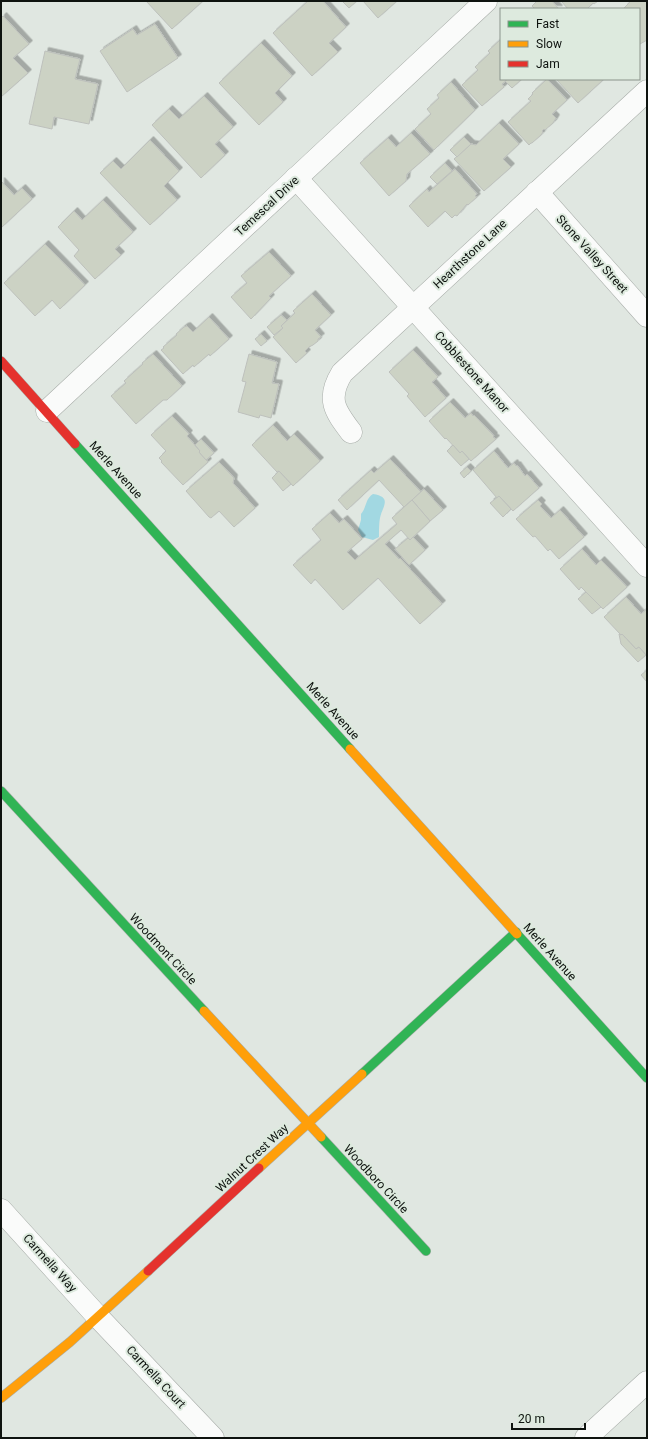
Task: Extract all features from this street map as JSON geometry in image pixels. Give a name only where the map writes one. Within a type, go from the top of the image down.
[{"type":"street","name":"Temescal Drive","points":[[47,411],[296,178],[475,5]]},
{"type":"street","name":"Hearthstone Lane","points":[[351,432],[337,414],[333,399],[336,383],[342,373],[647,91]]},
{"type":"street","name":"Cobblestone Manor","points":[[296,178],[647,566]]},
{"type":"street","name":"Stone Valley Street","points":[[537,192],[647,316]]},
{"type":"street","name":"Merle Avenue","points":[[1,361],[647,1078]]},
{"type":"street","name":"Woodmont Circle","points":[[1,791],[308,1123]]},
{"type":"street","name":"Walnut Crest Way","points":[[1,1398],[70,1342],[98,1317],[516,932]]},
{"type":"street","name":"Woodboro Circle","points":[[308,1123],[426,1251]]},
{"type":"street","name":"Carmella Way","points":[[1,1210],[98,1317]]},
{"type":"street","name":"Carmella Court","points":[[98,1317],[213,1438]]},
{"type":"street","points":[[586,1438],[647,1382]]},
{"type":"water","points":[[373,494],[383,497],[385,503],[380,518],[379,537],[373,540],[362,537],[358,530],[361,514],[370,496]]},
{"type":"building","points":[[146,1],[203,1],[172,29]]},
{"type":"building","points":[[308,1],[323,1],[346,27],[329,43],[338,52],[312,76],[273,33]]},
{"type":"building","points":[[342,1],[357,1],[349,8]]},
{"type":"building","points":[[363,1],[397,1],[378,18]]},
{"type":"building","points":[[537,1],[552,1],[558,8],[534,8],[532,6]]},
{"type":"building","points":[[561,1],[598,1],[594,4],[593,3],[588,8],[567,8]]},
{"type":"building","points":[[631,1],[647,1],[647,40],[640,44],[640,8],[624,8]]},
{"type":"building","points":[[3,16],[29,44],[13,58],[28,73],[1,97],[1,18]]},
{"type":"building","points":[[155,24],[178,58],[127,92],[100,51],[133,29],[137,35]]},
{"type":"building","points":[[500,40],[500,80],[507,80],[502,84],[504,87],[482,106],[462,85],[478,70],[475,67],[490,53],[488,51]]},
{"type":"building","points":[[261,43],[292,76],[275,93],[283,102],[259,125],[219,83]]},
{"type":"building","points":[[45,51],[80,59],[75,79],[98,84],[89,124],[54,117],[52,129],[29,124]]},
{"type":"building","points":[[506,80],[521,80],[512,88],[505,81]]},
{"type":"building","points":[[546,80],[548,80],[567,100],[552,114],[556,118],[553,123],[545,130],[544,129],[541,135],[529,145],[508,122],[531,101],[528,99],[533,94],[532,93]]},
{"type":"building","points":[[557,80],[603,80],[578,103]]},
{"type":"building","points":[[451,82],[475,110],[434,150],[415,129],[431,114],[427,109],[439,98],[437,95]]},
{"type":"building","points":[[204,96],[233,127],[215,144],[225,155],[201,178],[152,125],[169,109],[179,119]]},
{"type":"building","points":[[499,123],[519,144],[503,159],[511,167],[484,191],[454,159],[471,144],[476,145]]},
{"type":"building","points":[[411,133],[430,154],[407,174],[406,181],[389,196],[360,163],[388,138],[396,147]]},
{"type":"building","points":[[464,137],[471,144],[457,157],[450,150]]},
{"type":"building","points":[[150,140],[179,171],[164,186],[177,200],[150,225],[100,173],[113,161],[121,169]]},
{"type":"building","points":[[445,163],[452,171],[437,184],[430,177]]},
{"type":"building","points":[[455,169],[477,194],[475,196],[477,197],[468,205],[467,204],[457,216],[455,215],[452,218],[445,211],[428,227],[409,206],[427,189],[429,192]]},
{"type":"building","points":[[1,181],[14,195],[22,188],[32,199],[1,228]]},
{"type":"building","points":[[103,200],[133,232],[115,249],[121,255],[95,279],[74,256],[79,250],[58,227],[74,211],[82,220]]},
{"type":"building","points":[[45,244],[85,285],[60,309],[52,300],[35,316],[4,283]]},
{"type":"building","points":[[269,252],[291,276],[269,296],[271,298],[251,319],[231,297],[247,283],[241,276]]},
{"type":"building","points":[[312,294],[331,315],[315,330],[321,337],[305,351],[307,353],[296,363],[273,337],[283,328],[281,326],[295,313],[293,311]]},
{"type":"building","points":[[281,315],[287,320],[281,326],[283,328],[274,335],[267,327]]},
{"type":"building","points":[[209,317],[229,339],[210,356],[209,354],[183,374],[161,350],[184,327],[187,326],[193,332]]},
{"type":"building","points":[[261,334],[267,341],[261,346],[255,339]]},
{"type":"building","points":[[413,350],[438,377],[432,382],[446,398],[425,417],[407,396],[409,394],[389,372]]},
{"type":"building","points":[[153,354],[182,386],[167,400],[163,400],[136,424],[111,396],[126,383],[124,381],[143,364],[142,363]]},
{"type":"building","points":[[249,354],[277,362],[272,383],[279,384],[271,418],[260,415],[259,418],[238,412],[246,382],[242,381]]},
{"type":"building","points":[[450,402],[465,418],[471,413],[473,416],[474,415],[496,439],[471,461],[462,451],[460,453],[446,438],[445,439],[429,421]]},
{"type":"building","points":[[172,416],[189,434],[187,436],[208,462],[183,485],[161,462],[162,461],[159,458],[166,451],[151,435]]},
{"type":"building","points":[[273,425],[287,441],[294,434],[320,461],[293,486],[279,471],[277,472],[252,445]]},
{"type":"building","points":[[201,439],[214,453],[206,460],[195,445]]},
{"type":"building","points":[[453,445],[460,453],[462,451],[469,459],[461,466],[447,451]]},
{"type":"building","points":[[494,451],[508,468],[514,463],[525,476],[527,474],[539,488],[513,511],[499,496],[497,498],[473,470]]},
{"type":"building","points":[[390,459],[421,492],[404,507],[379,480],[347,510],[338,500],[371,470],[374,473]]},
{"type":"building","points":[[219,462],[234,478],[233,483],[255,508],[234,527],[219,511],[211,518],[209,517],[186,491]]},
{"type":"building","points":[[467,467],[471,471],[464,478],[460,473]]},
{"type":"building","points":[[279,471],[291,484],[283,491],[272,478]]},
{"type":"building","points":[[424,489],[443,510],[430,521],[412,500]]},
{"type":"building","points":[[499,496],[511,509],[503,517],[490,503]]},
{"type":"building","points":[[412,500],[430,521],[410,540],[401,530],[385,544],[399,559],[400,558],[442,604],[420,624],[378,578],[343,610],[315,579],[311,584],[293,565],[321,540],[312,529],[330,513],[339,523],[344,519],[362,539],[347,552],[355,560],[397,524],[392,518]]},
{"type":"building","points":[[538,500],[542,504],[540,506],[551,518],[560,510],[584,537],[559,559],[550,549],[548,551],[535,536],[533,537],[516,519]]},
{"type":"building","points":[[413,537],[425,550],[409,565],[395,549],[408,538],[410,540]]},
{"type":"building","points":[[582,549],[596,565],[601,560],[627,587],[603,609],[581,587],[579,590],[560,569]]},
{"type":"building","points":[[586,592],[601,607],[592,614],[578,599]]},
{"type":"building","points":[[626,597],[641,614],[647,609],[647,656],[639,647],[636,649],[604,617]]},
{"type":"building","points":[[619,634],[622,634],[636,649],[639,647],[646,655],[638,662],[621,644]]},
{"type":"building","points":[[647,670],[647,682],[641,675]]},
{"type":"traffic: fast","points":[[75,444],[350,749]]},
{"type":"traffic: fast","points":[[1,791],[204,1011]]},
{"type":"traffic: fast","points":[[362,1074],[516,932]]},
{"type":"traffic: fast","points":[[517,934],[647,1078]]},
{"type":"traffic: fast","points":[[321,1137],[426,1251]]},
{"type":"traffic: slow","points":[[350,749],[517,934]]},
{"type":"traffic: slow","points":[[204,1011],[321,1137]]},
{"type":"traffic: slow","points":[[259,1168],[362,1074]]},
{"type":"traffic: slow","points":[[1,1398],[70,1342],[148,1271]]},
{"type":"traffic: jam","points":[[1,361],[75,444]]},
{"type":"traffic: jam","points":[[148,1271],[259,1168]]}]
